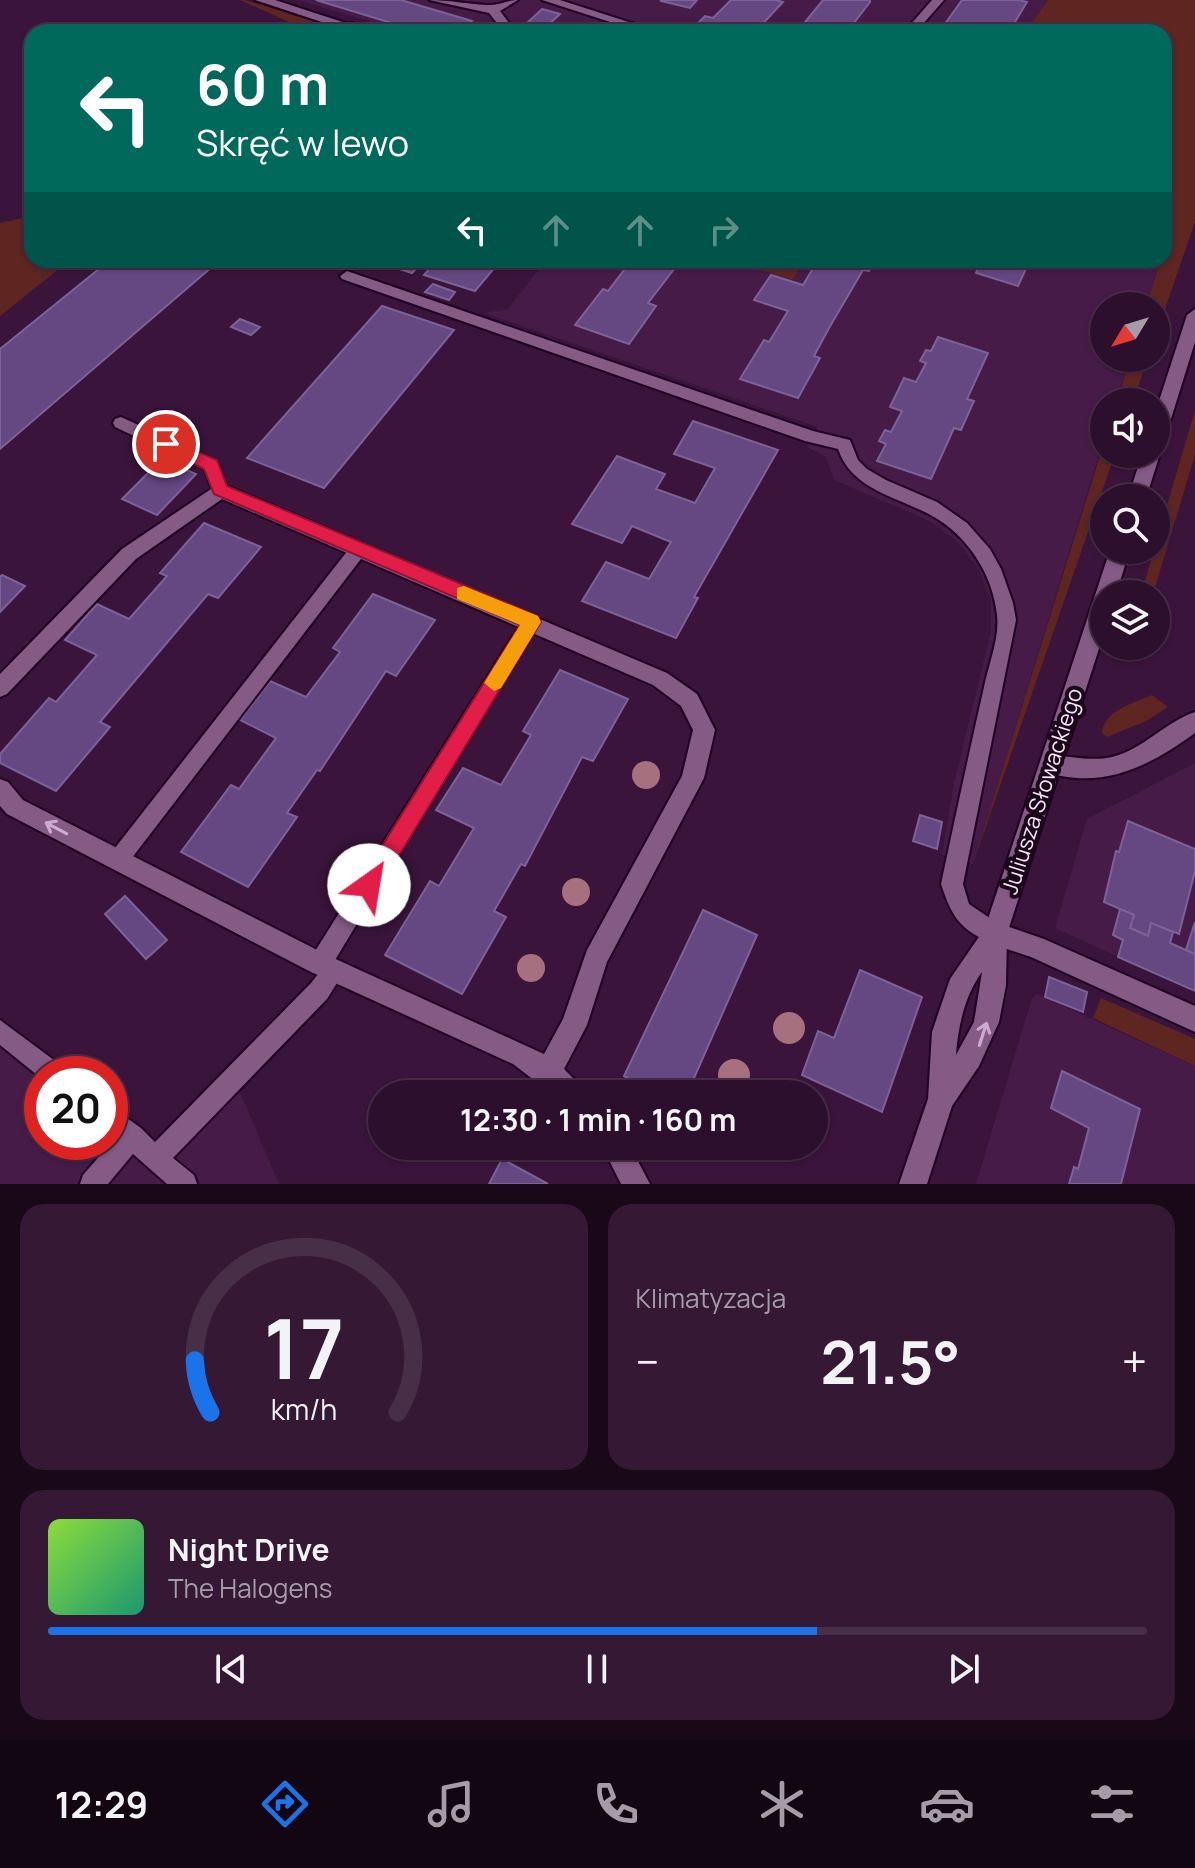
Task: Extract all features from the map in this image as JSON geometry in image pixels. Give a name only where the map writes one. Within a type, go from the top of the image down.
[{"type":"street","points":[[261,0],[341,24]]},
{"type":"street","points":[[1170,394],[1195,315]]},
{"type":"street","points":[[0,688],[129,554],[220,490],[660,679],[689,700],[704,730],[693,778],[596,958],[574,1025],[548,1072]]},
{"type":"street","name":"Juliusza Słowackiego","points":[[913,1184],[941,1099],[945,1032],[962,979],[995,934],[1090,645]]},
{"type":"street","points":[[1051,764],[1072,772],[1098,773],[1152,749],[1195,721]]},
{"type":"street","points":[[0,789],[15,807],[327,967],[522,1055],[556,1080]]},
{"type":"street","points":[[995,934],[1035,947],[1195,1019]]},
{"type":"street","name":"Juliusza Słowackiego","points":[[941,1099],[978,1050],[995,994],[995,934]]},
{"type":"street","points":[[623,1160],[636,1184]]},
{"type":"lane","points":[[435,0],[493,10],[512,0]]},
{"type":"lane","points":[[548,0],[628,24]]},
{"type":"lane","points":[[917,24],[938,0]]},
{"type":"lane","points":[[493,10],[504,24]]},
{"type":"lane","points":[[347,276],[811,437],[844,444],[854,466],[868,477],[935,509],[960,528],[981,550],[1000,582],[1007,620],[952,884],[961,911],[974,923],[995,934]]},
{"type":"lane","points":[[121,423],[211,465],[220,490]]},
{"type":"lane","points":[[118,860],[358,550]]},
{"type":"lane","points":[[157,1157],[319,991],[327,967],[531,622]]},
{"type":"lane","points":[[0,1031],[31,1056]]},
{"type":"lane","points":[[128,1132],[185,1184]]},
{"type":"lane","points":[[92,1184],[133,1136]]},
{"type":"shaded area","points":[[240,0],[322,24],[293,24]]},
{"type":"shaded area","points":[[297,0],[1048,0],[1031,24],[378,24]]},
{"type":"shaded area","points":[[1048,0],[1195,0],[1195,222],[1170,294],[1170,292],[1151,292],[1158,268],[1172,268],[1172,24],[1031,24]]},
{"type":"shaded area","points":[[24,218],[24,268],[60,268],[0,316],[0,223]]},
{"type":"shaded area","points":[[540,268],[1158,268],[1151,292],[1090,292],[1090,372],[1126,372],[1120,388],[1090,388],[1090,468],[1095,468],[973,864],[942,855],[954,783],[991,631],[991,599],[978,568],[958,542],[930,521],[834,480],[826,457],[807,447],[818,427],[484,313],[508,309]]},
{"type":"shaded area","points":[[754,268],[800,268],[793,280]]},
{"type":"shaded area","points":[[1126,372],[1143,372],[1138,388],[1121,388]]},
{"type":"shaded area","points":[[1195,410],[1195,455],[1170,538],[1170,495]]},
{"type":"shaded area","points":[[1096,468],[1110,468],[1105,484],[1091,484]]},
{"type":"shaded area","points":[[1090,488],[1090,526],[973,864]]},
{"type":"shaded area","points":[[1150,564],[1162,564],[1157,580],[1145,580]]},
{"type":"shaded area","points":[[1152,695],[1168,707],[1146,721],[1107,737],[1102,733],[1108,718],[1114,713]]},
{"type":"shaded area","points":[[1195,763],[1195,992],[1055,928],[1087,819]]},
{"type":"shaded area","points":[[1037,994],[1195,1066],[1195,1184],[976,1184],[1032,998]]},
{"type":"shaded area","points":[[1101,998],[1195,1039],[1195,1066],[1093,1018]]},
{"type":"shaded area","points":[[0,1047],[24,1065],[24,1160],[128,1160],[128,1145],[163,1171],[239,1090],[279,1184],[0,1184]]},
{"type":"building","points":[[316,0],[401,0],[472,21],[469,24],[395,24]]},
{"type":"building","points":[[662,0],[697,0],[690,8],[661,1]]},
{"type":"building","points":[[731,0],[783,2],[762,24],[697,24],[705,16],[713,18]]},
{"type":"building","points":[[823,0],[870,0],[853,24],[804,24]]},
{"type":"building","points":[[962,0],[1027,2],[1014,24],[945,24]]},
{"type":"building","points":[[542,9],[560,14],[549,24],[527,23]]},
{"type":"building","points":[[100,268],[211,268],[0,449],[0,349]]},
{"type":"building","points":[[397,268],[417,268],[412,273]]},
{"type":"building","points":[[430,268],[494,268],[475,291],[424,275]]},
{"type":"building","points":[[625,268],[675,268],[648,303],[656,306],[629,344],[575,325],[603,289],[608,291]]},
{"type":"building","points":[[813,268],[871,268],[869,271],[863,270],[829,328],[814,356],[820,358],[798,398],[740,379],[764,340],[769,342],[788,311],[754,300],[771,275],[803,285]]},
{"type":"building","points":[[978,268],[1026,268],[1018,286],[976,273]]},
{"type":"building","points":[[433,284],[455,292],[449,300],[425,292]]},
{"type":"building","points":[[382,306],[454,330],[324,488],[247,458]]},
{"type":"building","points":[[240,319],[260,327],[251,335],[231,327]]},
{"type":"building","points":[[938,337],[988,353],[967,399],[974,401],[961,430],[954,428],[931,479],[877,461],[886,444],[879,441],[885,430],[891,432],[902,411],[890,407],[904,378],[916,382],[926,363],[920,361],[926,350],[931,351]]},
{"type":"building","points":[[693,421],[778,450],[694,597],[698,598],[676,638],[582,601],[606,562],[649,579],[671,542],[632,526],[622,543],[572,524],[617,456],[665,474],[656,489],[695,503],[715,468],[674,454]]},
{"type":"building","points":[[162,459],[196,474],[157,515],[122,499]]},
{"type":"building","points":[[204,523],[261,547],[218,598],[208,594],[100,722],[110,727],[56,791],[0,763],[0,754],[49,698],[56,702],[97,655],[65,640],[97,604],[129,619],[167,576],[160,573]]},
{"type":"building","points":[[2,575],[25,586],[0,612],[0,577]]},
{"type":"building","points":[[373,594],[435,620],[396,676],[386,671],[320,771],[317,770],[287,813],[297,817],[248,887],[181,852],[231,785],[239,789],[276,738],[240,720],[270,681],[306,697],[340,652],[333,648]]},
{"type":"building","points":[[560,670],[628,699],[593,761],[582,757],[525,866],[521,864],[494,911],[506,917],[462,994],[385,955],[430,881],[439,886],[474,828],[436,810],[463,768],[501,785],[531,735],[523,731]]},
{"type":"building","points":[[920,815],[942,822],[937,849],[913,841]]},
{"type":"building","points":[[1128,821],[1195,849],[1195,871],[1179,934],[1151,923],[1148,936],[1130,928],[1134,915],[1104,902],[1116,851],[1119,852]]},
{"type":"building","points":[[125,896],[167,940],[146,959],[105,914]]},
{"type":"building","points":[[1120,909],[1134,915],[1130,928],[1148,936],[1151,923],[1173,932],[1170,943],[1195,954],[1195,991],[1118,957],[1123,940],[1113,935]]},
{"type":"building","points":[[703,910],[757,935],[693,1080],[631,1080],[624,1076]]},
{"type":"building","points":[[1195,922],[1195,954],[1186,950]]},
{"type":"building","points":[[860,970],[922,997],[882,1112],[828,1087],[828,1080],[813,1080],[802,1075],[818,1031],[834,1038]]},
{"type":"building","points":[[1049,977],[1087,992],[1083,1012],[1045,997]]},
{"type":"building","points":[[1062,1071],[1140,1109],[1121,1184],[1069,1184],[1074,1167],[1078,1169],[1089,1128],[1051,1108]]},
{"type":"building","points":[[504,1160],[548,1184],[489,1184]]},
{"type":"slow traffic","points":[[464,594],[531,622],[494,683]]},
{"type":"route","points":[[166,444],[211,465],[220,490],[531,622],[369,885]]}]
